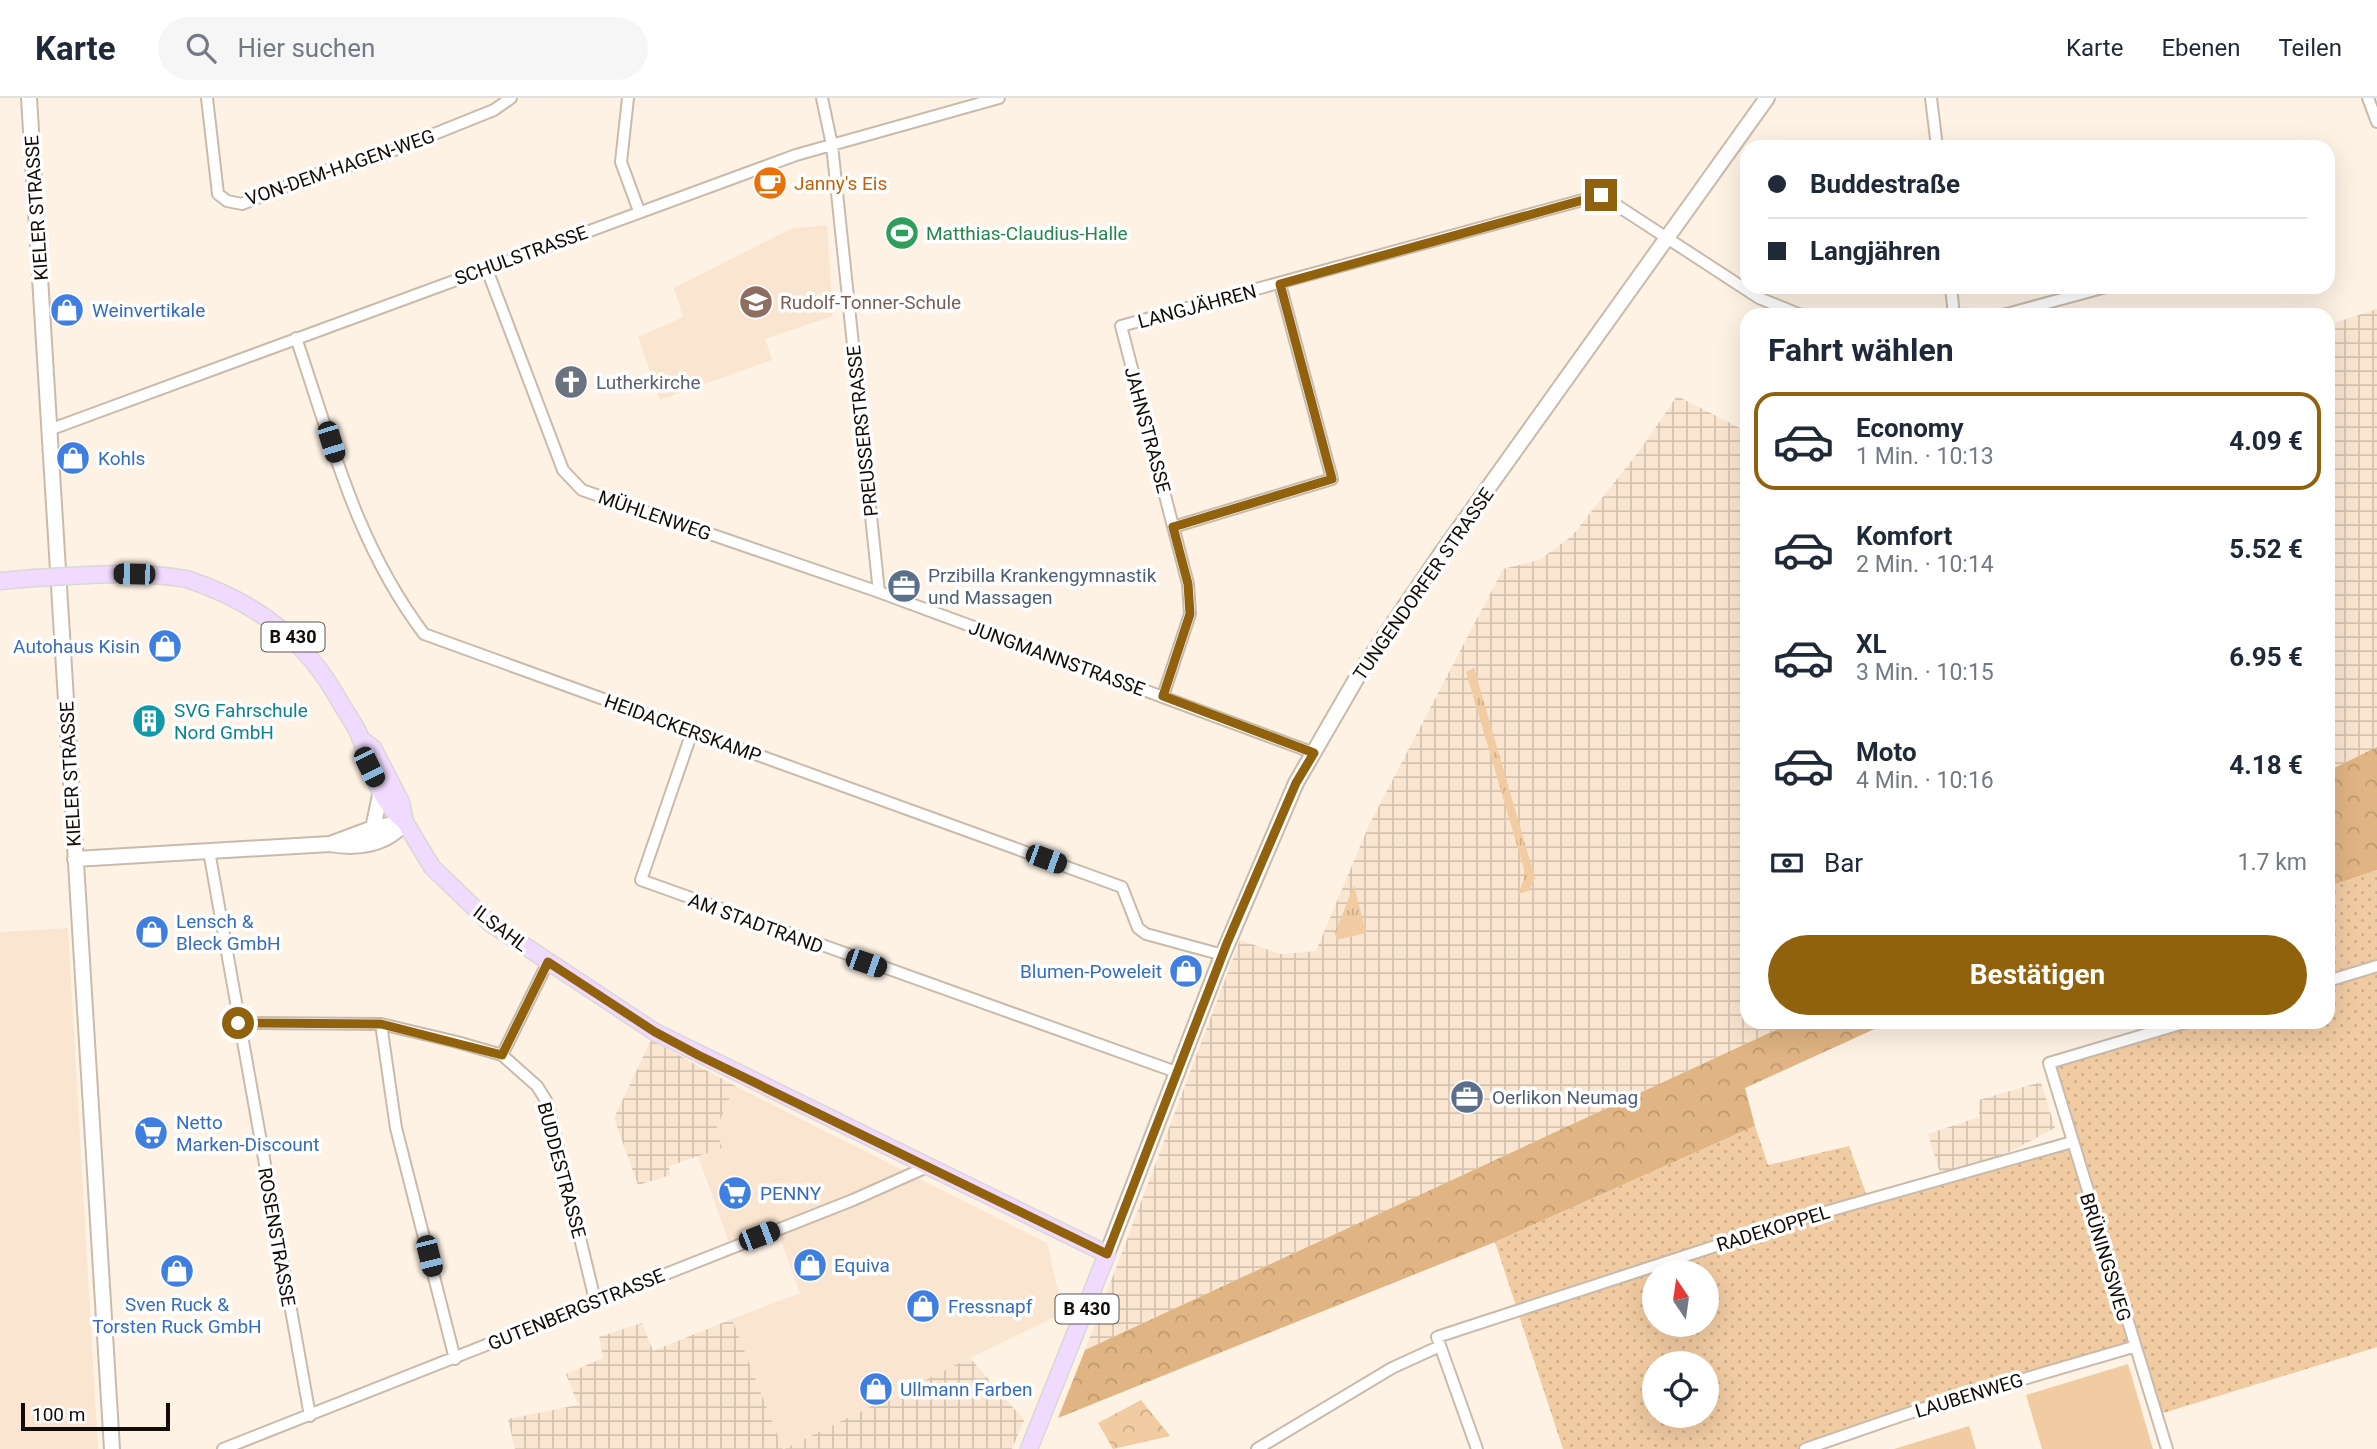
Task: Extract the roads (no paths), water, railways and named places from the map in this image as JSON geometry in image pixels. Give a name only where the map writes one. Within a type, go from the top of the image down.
[{"type":"main road","name":"KIELER STRASSE","points":[[29,98],[112,1449]]},
{"type":"main road","name":"TUNGENDORFER STRASSE","points":[[1107,1254],[1223,955],[1296,783],[1359,674],[1431,569],[1768,98]]},
{"type":"main road","name":"B 430","points":[[0,581],[108,573],[159,574],[187,579],[259,610],[289,633],[323,671],[360,738],[363,753],[389,808],[405,822]]},
{"type":"main road","name":"B 430","points":[[360,738],[373,748],[401,802],[405,822]]},
{"type":"main road","points":[[373,828],[381,791]]},
{"type":"main road","points":[[75,859],[330,844],[349,847],[379,841],[396,834],[405,822]]},
{"type":"main road","points":[[330,844],[373,828],[405,822]]},
{"type":"main road","name":"ILSAHL","points":[[405,822],[432,867],[490,923],[655,1032],[1107,1254]]},
{"type":"main road","name":"B 430","points":[[1029,1449],[1107,1254]]},
{"type":"street","name":"VON-DEM-HAGEN-WEG","points":[[207,98],[218,194],[228,201],[242,204],[327,170],[362,163],[494,110],[511,98]]},
{"type":"street","points":[[628,98],[621,162],[639,211]]},
{"type":"street","name":"PREUSSERSTRASSE","points":[[822,98],[832,145],[879,592]]},
{"type":"street","name":"SCHULSTRASSE","points":[[49,430],[639,211],[832,145],[999,98]]},
{"type":"street","points":[[1931,98],[1936,140]]},
{"type":"street","points":[[2368,98],[2377,122]]},
{"type":"street","name":"LANGJÄHREN","points":[[1121,326],[1601,195],[1740,285]]},
{"type":"street","name":"MÜHLENWEG","points":[[486,267],[563,470],[582,489],[879,592]]},
{"type":"street","points":[[1173,527],[1332,479],[1280,284]]},
{"type":"street","name":"LANGJÄHREN","points":[[1753,294],[1784,308]]},
{"type":"street","points":[[2029,308],[2080,294]]},
{"type":"street","name":"JAHNSTRASSE","points":[[1121,326],[1188,584],[1190,614],[1163,696]]},
{"type":"street","name":"HEIDACKERSKAMP","points":[[296,338],[348,499],[401,604],[424,634],[1122,887],[1138,928],[1146,933],[1223,955]]},
{"type":"street","name":"JUNGMANNSTRASSE","points":[[879,592],[1314,753]]},
{"type":"street","name":"AM STADTRAND","points":[[692,732],[640,880],[1179,1073]]},
{"type":"street","name":"ROSENSTRASSE","points":[[209,851],[310,1416]]},
{"type":"street","points":[[502,1055],[548,962]]},
{"type":"street","points":[[2335,979],[2377,966]]},
{"type":"street","name":"BUDDESTRASSE","points":[[238,1023],[381,1024],[502,1055],[537,1086],[547,1102],[594,1300]]},
{"type":"street","points":[[381,1024],[396,1128],[455,1359]]},
{"type":"street","name":"BRÜNINGSWEG","points":[[2163,1029],[2049,1063],[2133,1347],[2167,1449]]},
{"type":"street","name":"RADEKOPPEL","points":[[1256,1449],[1439,1341],[1783,1224],[2072,1142]]},
{"type":"street","name":"GUTENBERGSTRASSE","points":[[223,1449],[455,1359],[594,1300],[863,1196],[927,1167]]},
{"type":"street","points":[[1439,1341],[1477,1449]]},
{"type":"street","name":"LAUBENWEG","points":[[1805,1449],[1921,1409],[2133,1347]]},
{"type":"place","name":"Janny's Eis","points":[[770,183]]},
{"type":"place","name":"Matthias-Claudius-Halle","points":[[902,233]]},
{"type":"place","name":"Rudolf-Tonner-Schule","points":[[756,302]]},
{"type":"place","name":"Weinvertikale","points":[[67,310]]},
{"type":"place","name":"Lutherkirche","points":[[571,382]]},
{"type":"place","name":"Kohls","points":[[73,458]]},
{"type":"place","name":"Przibilla Krankengymnastik und Massagen","points":[[904,586]]},
{"type":"place","name":"Autohaus Kisin","points":[[165,646]]},
{"type":"place","name":"SVG Fahrschule Nord GmbH","points":[[149,721]]},
{"type":"place","name":"Lensch & Bleck GmbH","points":[[152,932]]},
{"type":"place","name":"Blumen-Poweleit","points":[[1186,971]]},
{"type":"place","name":"Oerlikon Neumag","points":[[1467,1097]]},
{"type":"place","name":"Netto Marken-Discount","points":[[151,1133]]},
{"type":"place","name":"PENNY","points":[[735,1193]]},
{"type":"place","name":"Equiva","points":[[810,1265]]},
{"type":"place","name":"Sven Ruck & Torsten Ruck GmbH","points":[[177,1271]]},
{"type":"place","name":"Fressnapf","points":[[923,1306]]},
{"type":"place","name":"Ullmann Farben","points":[[876,1389]]}]
